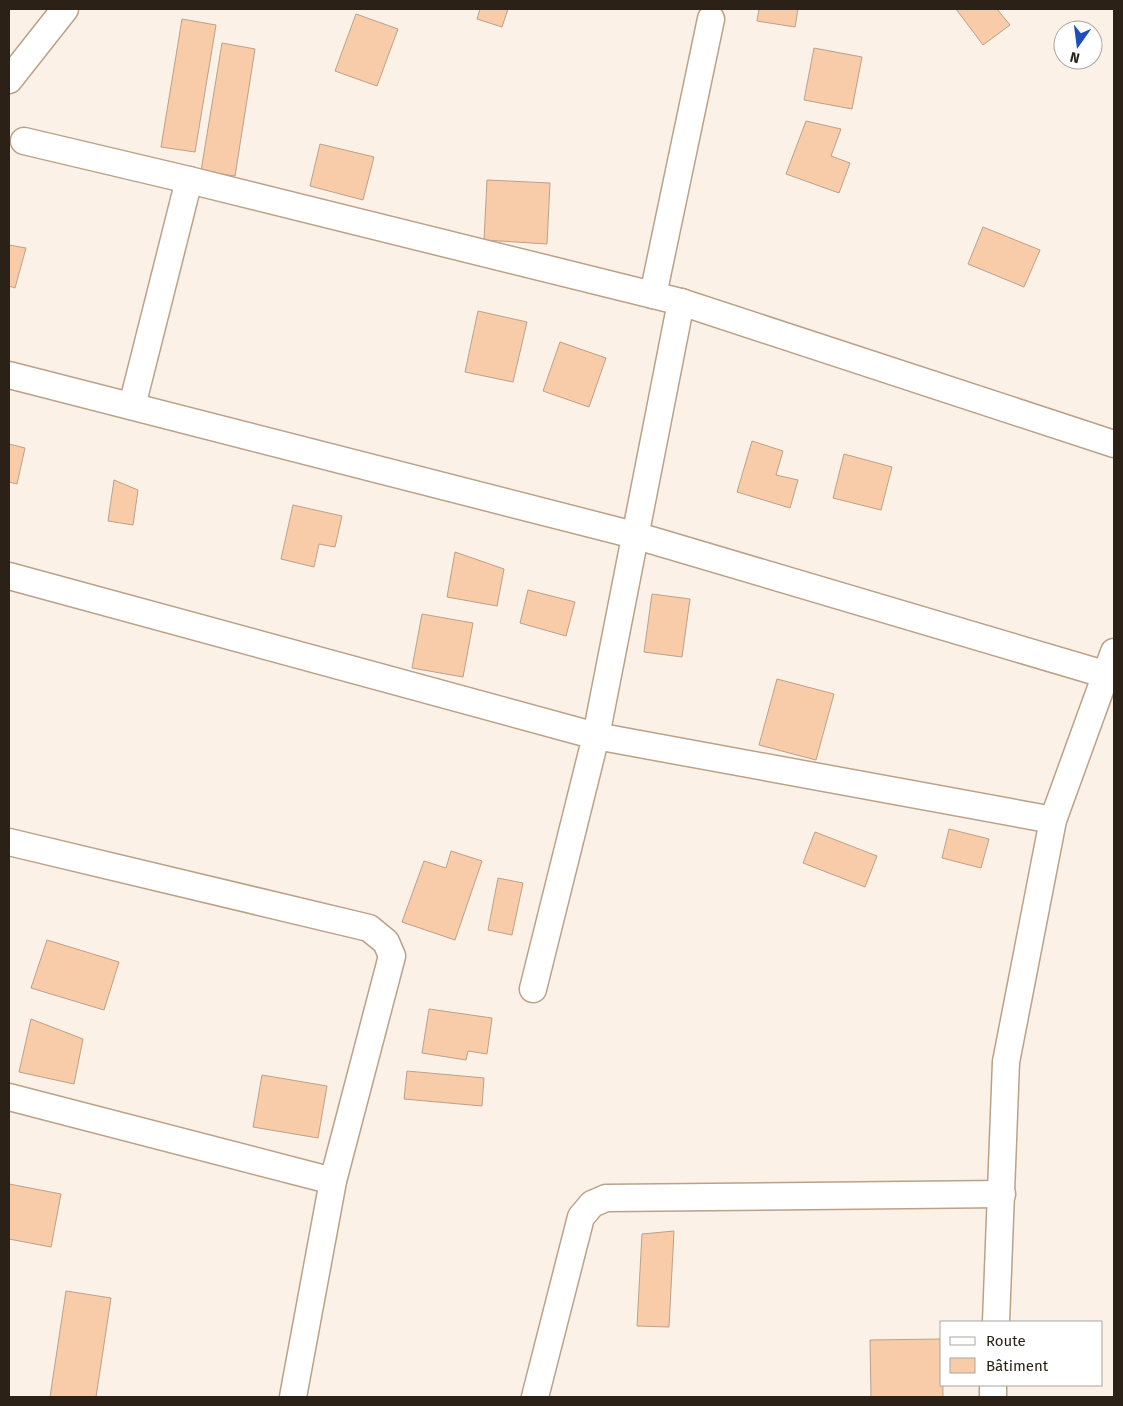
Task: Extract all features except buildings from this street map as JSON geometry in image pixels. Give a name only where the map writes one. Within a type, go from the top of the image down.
[{"type":"street","points":[[9,80],[65,9]]},
{"type":"street","points":[[653,295],[711,19]]},
{"type":"street","points":[[24,141],[681,302],[1114,444]]},
{"type":"street","points":[[132,406],[189,180]]},
{"type":"street","points":[[533,989],[596,736],[681,302]]},
{"type":"street","points":[[9,374],[634,535],[1112,668],[1054,820],[1006,1062],[996,1321]]},
{"type":"street","points":[[9,576],[596,736],[1054,820]]},
{"type":"street","points":[[9,842],[369,928],[386,942],[392,956],[333,1181],[293,1397]]},
{"type":"street","points":[[9,1097],[333,1181]]},
{"type":"street","points":[[535,1397],[580,1217],[592,1204],[606,1198],[1002,1194]]}]
